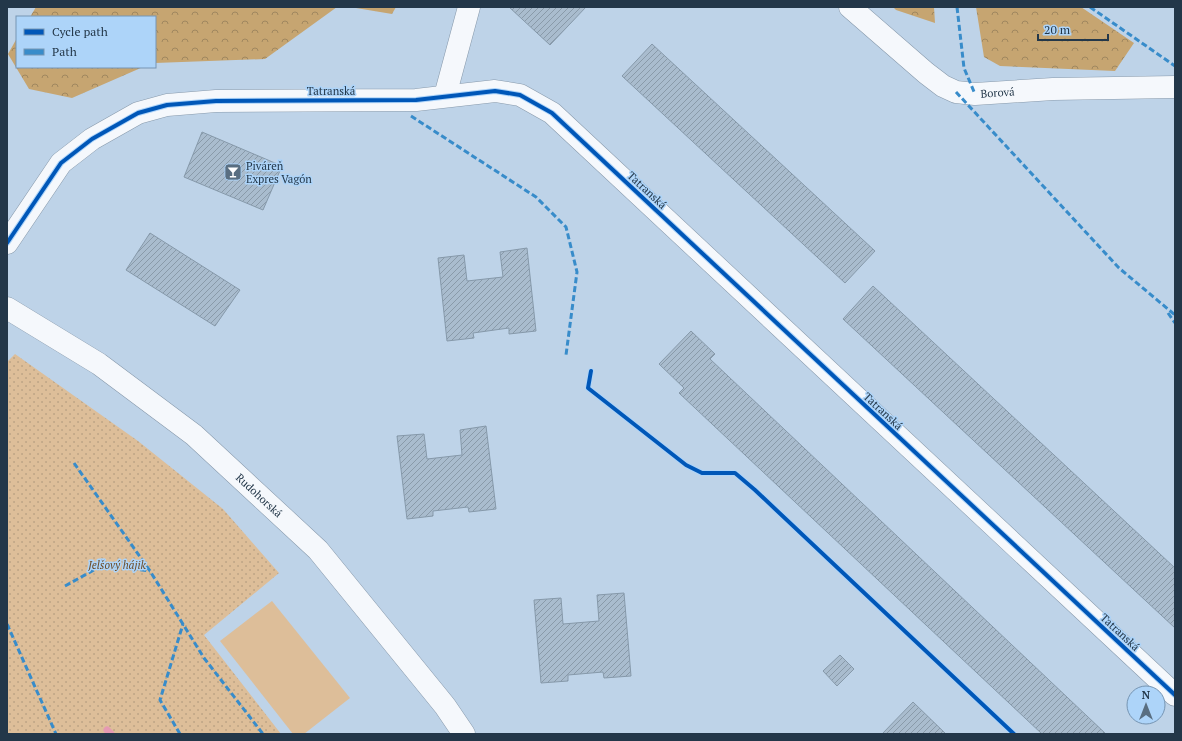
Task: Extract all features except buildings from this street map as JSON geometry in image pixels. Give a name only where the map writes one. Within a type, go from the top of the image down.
[{"type":"street","points":[[445,96],[469,7]]},
{"type":"street","name":"Borová","points":[[850,7],[942,86],[956,92],[975,94],[1054,89],[1175,87]]},
{"type":"street","name":"Tatranská","points":[[7,243],[61,163],[92,139],[138,113],[167,105],[216,101],[416,100],[495,91],[520,95],[552,113],[669,224],[1175,695]]},
{"type":"street","name":"Rudohorská","points":[[7,308],[99,364],[194,435],[318,550],[445,706],[464,734]]},
{"type":"green space","points":[[36,7],[337,7],[265,59],[156,63],[156,16],[31,16]]},
{"type":"green space","points":[[350,7],[396,7],[392,14]]},
{"type":"green space","points":[[893,7],[934,7],[935,23],[896,10]]},
{"type":"green space","points":[[976,7],[1081,7],[1134,43],[1115,71],[1000,66],[984,57]]},
{"type":"green space","points":[[16,40],[16,67],[8,54]]},
{"type":"green space","points":[[16,68],[141,68],[72,98],[29,89]]},
{"type":"green space","name":"Jelšový hájik","points":[[15,354],[138,441],[223,509],[279,573],[204,635],[281,734],[7,734],[7,362]]},
{"type":"green space","points":[[272,601],[350,698],[304,734],[293,734],[220,641]]},
{"type":"waterway","points":[[107,730],[111,734]]},
{"type":"marked path","points":[[957,7],[964,68],[975,94]]},
{"type":"marked path","points":[[1090,7],[1175,66]]},
{"type":"marked path","points":[[956,92],[1119,268],[1175,315]]},
{"type":"marked path","points":[[411,116],[536,197],[566,227],[577,272],[566,355]]},
{"type":"marked path","points":[[1168,313],[1175,323]]},
{"type":"marked path","points":[[74,463],[150,571],[204,658],[263,734]]},
{"type":"marked path","points":[[65,586],[103,565],[150,571]]},
{"type":"marked path","points":[[7,624],[56,734]]},
{"type":"marked path","points":[[180,734],[160,700],[183,624]]},
{"type":"cycle path","points":[[7,243],[61,163],[92,139],[138,113],[167,105],[216,101],[416,100],[495,91],[520,95],[552,113],[1175,695]]},
{"type":"cycle path","points":[[591,371],[588,388],[686,465],[702,473],[735,473],[755,490],[1014,734]]},
{"type":"place","name":"Piváreň Expres Vagón","points":[[233,172]]}]
